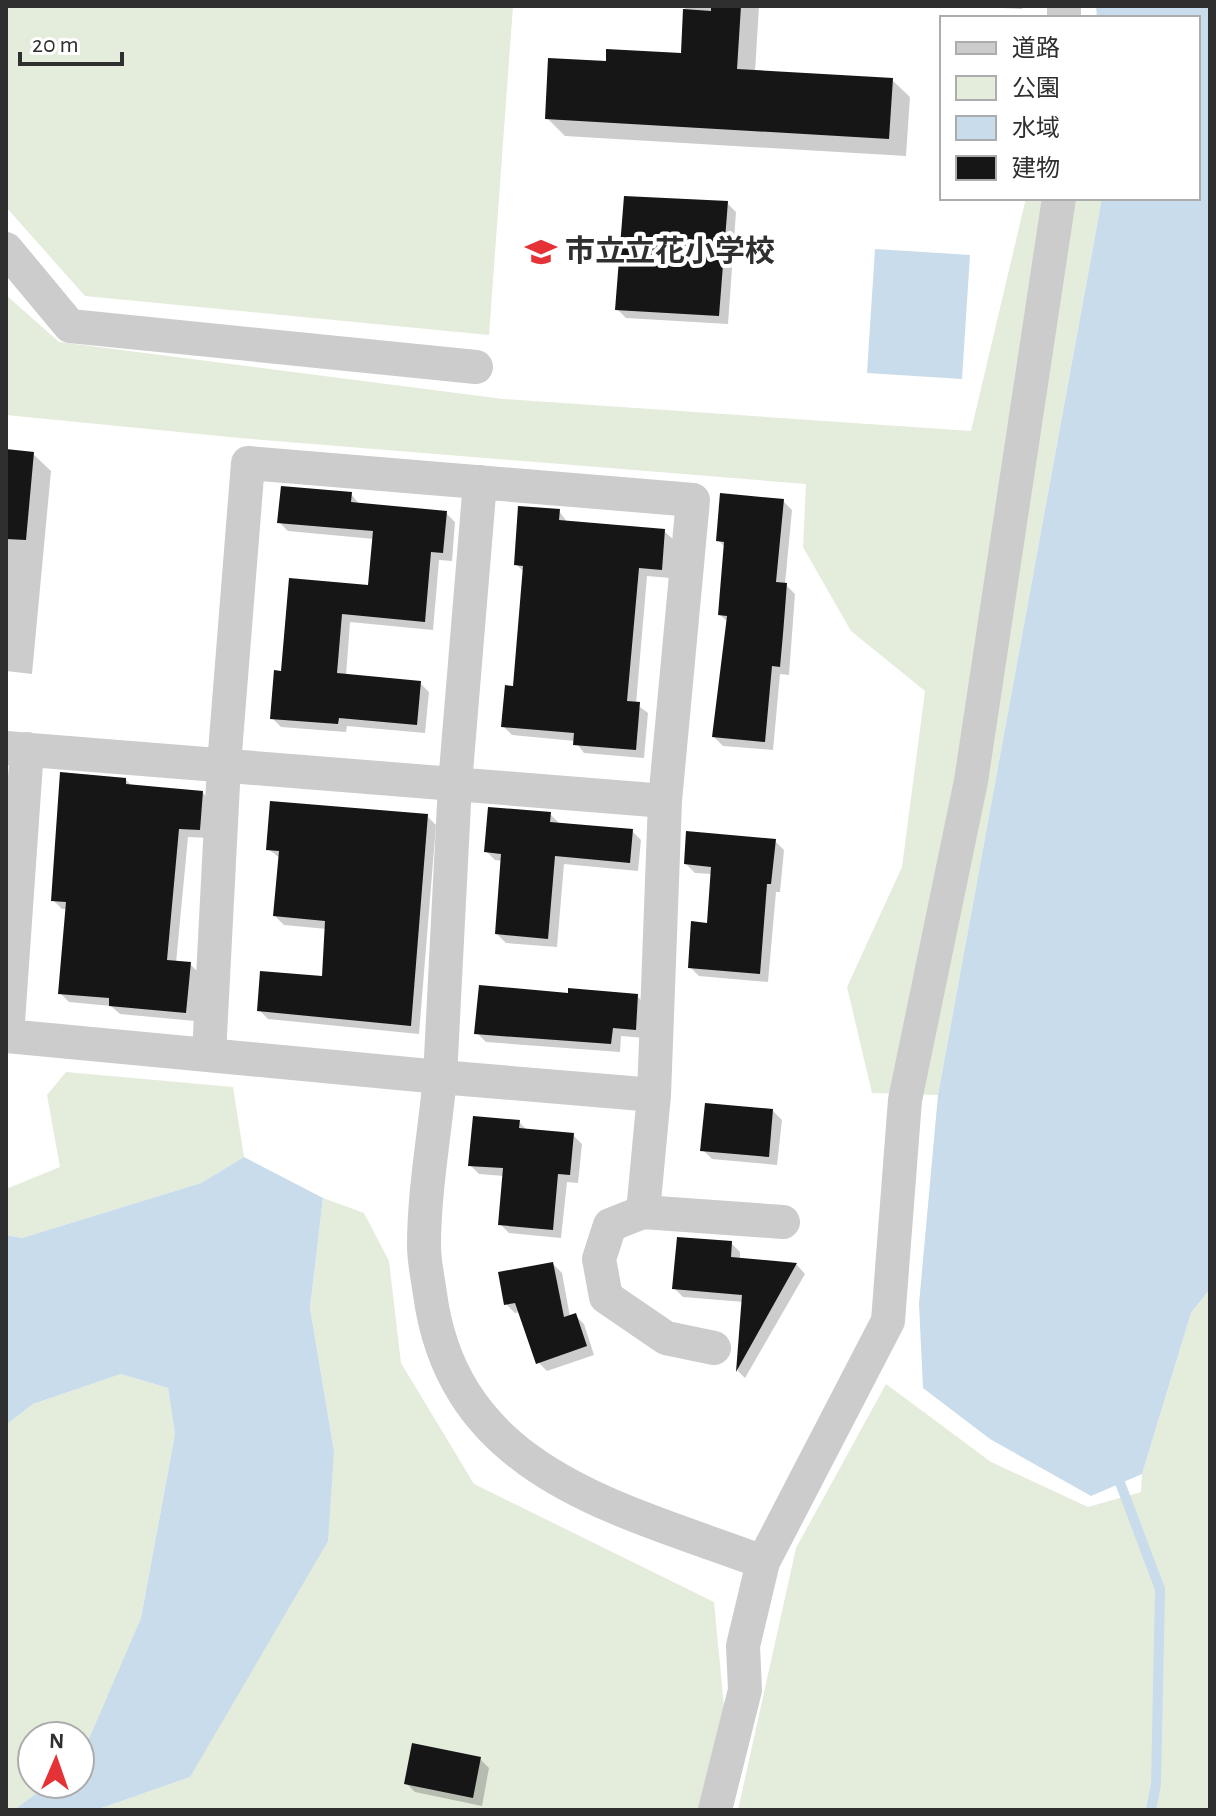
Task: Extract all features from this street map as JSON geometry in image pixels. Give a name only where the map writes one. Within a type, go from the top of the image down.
[{"type":"street","points":[[715,1810],[745,1690],[743,1646],[763,1562],[888,1321],[905,1100],[971,781],[1059,200]]},
{"type":"street","points":[[6,249],[70,326],[476,367]]},
{"type":"street","points":[[209,1055],[224,765],[248,463],[693,500],[665,801],[654,1095],[643,1212]]},
{"type":"street","points":[[480,482],[455,784],[440,1077],[423,1247],[434,1323],[454,1380],[503,1443],[579,1492],[763,1562]]},
{"type":"street","points":[[654,1095],[7,1036],[16,749],[665,801]]},
{"type":"street","points":[[714,1348],[666,1338],[606,1297],[599,1259],[610,1225],[643,1212],[783,1222]]},
{"type":"green space","points":[[6,6],[513,6],[489,335],[85,296],[6,207]]},
{"type":"green space","points":[[1026,200],[1102,200],[938,1095],[872,1093],[847,987],[902,867],[925,691],[851,631],[803,547],[806,484],[240,438],[6,415],[6,295],[59,342],[503,399],[971,431]]},
{"type":"green space","points":[[66,1072],[233,1087],[244,1157],[201,1183],[22,1238],[6,1235],[6,1189],[60,1167],[47,1095]]},
{"type":"green space","points":[[323,1198],[364,1213],[389,1261],[401,1363],[474,1484],[714,1602],[725,1717],[700,1810],[96,1810],[190,1777],[334,1451],[310,1308]]},
{"type":"green space","points":[[1210,1289],[1210,1810],[738,1810],[796,1548],[886,1384],[991,1462],[1088,1507],[1141,1492],[1142,1474],[1191,1313]]},
{"type":"green space","points":[[121,1374],[168,1388],[175,1434],[141,1618],[96,1728],[96,1720],[16,1720],[16,1800],[27,1800],[14,1810],[6,1810],[6,1425],[33,1404]]},
{"type":"water","points":[[1096,6],[1210,6],[1210,1289],[1191,1313],[1142,1474],[1091,1496],[990,1439],[923,1388],[919,1304],[938,1095],[1102,200],[1200,200],[1200,16],[1097,16]]},
{"type":"water","points":[[875,249],[970,255],[962,379],[867,373]]},
{"type":"water","points":[[244,1157],[323,1198],[310,1308],[334,1451],[328,1541],[190,1777],[96,1810],[14,1810],[27,1800],[96,1800],[96,1723],[141,1618],[175,1434],[168,1388],[121,1374],[33,1404],[6,1425],[6,1235],[22,1238],[201,1183]]},
{"type":"building","points":[[711,6],[741,6],[737,69],[893,78],[889,139],[545,119],[548,58],[606,61],[606,49],[681,53],[683,9],[711,11]]},
{"type":"building","points":[[624,196],[728,201],[719,316],[615,310]]},
{"type":"building","points":[[6,449],[34,452],[26,540],[6,539]]},
{"type":"building","points":[[281,486],[352,492],[351,502],[447,511],[443,553],[431,552],[425,622],[342,614],[337,673],[421,681],[417,725],[339,718],[338,724],[270,719],[274,670],[281,671],[289,578],[368,585],[373,531],[277,523]]},
{"type":"building","points":[[720,493],[784,499],[776,582],[787,583],[780,667],[772,666],[765,742],[712,737],[727,616],[718,615],[724,542],[716,541]]},
{"type":"building","points":[[518,506],[560,509],[559,520],[665,529],[662,570],[639,568],[627,701],[640,702],[636,750],[573,745],[574,733],[501,727],[505,685],[513,686],[523,566],[514,565]]},
{"type":"building","points":[[60,772],[126,778],[126,784],[203,791],[200,830],[179,829],[167,960],[191,962],[186,1013],[109,1006],[109,998],[58,994],[66,902],[51,901]]},
{"type":"building","points":[[270,801],[428,814],[411,1026],[257,1011],[260,971],[322,976],[325,921],[273,916],[279,851],[266,850]]},
{"type":"building","points":[[488,807],[551,812],[550,822],[633,829],[630,863],[555,856],[548,939],[495,934],[501,854],[484,852]]},
{"type":"building","points":[[686,831],[776,839],[771,884],[767,884],[760,974],[688,968],[691,921],[707,923],[711,867],[684,864]]},
{"type":"building","points":[[479,985],[568,993],[568,988],[638,994],[636,1030],[613,1028],[611,1044],[474,1034]]},
{"type":"building","points":[[705,1103],[773,1109],[769,1157],[700,1151]]},
{"type":"building","points":[[473,1116],[520,1120],[519,1128],[574,1133],[570,1175],[558,1174],[553,1230],[498,1225],[503,1168],[468,1166]]},
{"type":"building","points":[[677,1237],[732,1241],[731,1257],[797,1263],[736,1372],[742,1295],[672,1289]]},
{"type":"building","points":[[553,1262],[564,1317],[576,1313],[587,1346],[536,1364],[515,1303],[504,1305],[498,1272]]},
{"type":"building","points":[[412,1743],[481,1757],[473,1798],[404,1784]]},
{"type":"waterway","points":[[1116,1472],[1160,1589],[1156,1784],[1151,1810]]},
{"type":"place","name":"市立立花小学校","points":[[541,252]]}]
